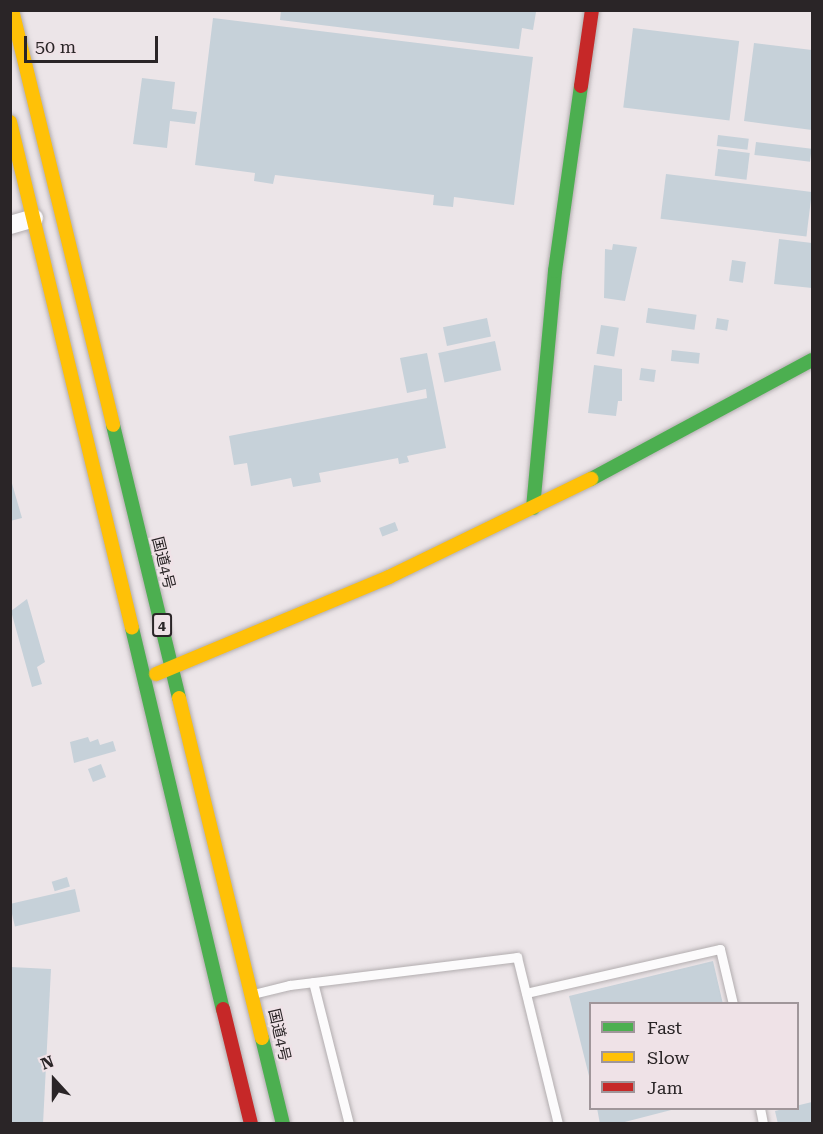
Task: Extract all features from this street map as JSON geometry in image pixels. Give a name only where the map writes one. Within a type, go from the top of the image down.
[{"type":"main road","name":"国道4号","points":[[12,10],[174,668],[283,1124]]},
{"type":"main road","points":[[533,508],[555,271],[592,10]]},
{"type":"main road","name":"4","points":[[10,122],[251,1124]]},
{"type":"main road","points":[[145,678],[174,668],[389,577],[533,508],[813,360]]},
{"type":"street","points":[[10,225],[34,218]]},
{"type":"lane","points":[[526,993],[720,949],[733,1002]]},
{"type":"lane","points":[[252,995],[313,982],[517,957],[558,1124]]},
{"type":"lane","points":[[313,982],[348,1124]]},
{"type":"building","points":[[281,10],[524,10],[536,12],[533,30],[522,28],[519,49],[280,20]]},
{"type":"building","points":[[213,18],[533,57],[514,205],[454,197],[453,207],[433,205],[434,195],[275,175],[273,184],[254,181],[255,173],[195,165]]},
{"type":"building","points":[[633,28],[739,41],[729,120],[623,107]]},
{"type":"building","points":[[754,43],[812,50],[812,130],[744,121]]},
{"type":"building","points":[[142,78],[175,82],[172,109],[197,112],[195,124],[170,121],[167,148],[133,144]]},
{"type":"building","points":[[718,135],[749,139],[747,150],[717,146]]},
{"type":"building","points":[[756,142],[812,149],[810,162],[754,155]]},
{"type":"building","points":[[718,149],[750,153],[746,180],[715,176]]},
{"type":"building","points":[[666,174],[812,192],[806,237],[661,219]]},
{"type":"building","points":[[779,239],[812,243],[812,288],[774,284]]},
{"type":"building","points":[[613,244],[637,247],[625,301],[604,298],[605,249],[612,250]]},
{"type":"building","points":[[732,260],[746,262],[743,283],[729,281]]},
{"type":"building","points":[[648,308],[697,315],[694,330],[646,323]]},
{"type":"building","points":[[487,318],[491,337],[447,346],[443,327]]},
{"type":"building","points":[[717,318],[729,320],[727,331],[715,329]]},
{"type":"building","points":[[601,325],[619,328],[614,356],[596,354]]},
{"type":"building","points":[[495,341],[501,370],[445,382],[438,353]]},
{"type":"building","points":[[672,350],[700,353],[699,364],[671,361]]},
{"type":"building","points":[[427,353],[446,448],[407,456],[409,462],[399,464],[398,458],[319,473],[321,482],[293,487],[291,478],[251,486],[247,463],[234,465],[229,436],[427,398],[426,389],[407,393],[400,358]]},
{"type":"building","points":[[594,365],[622,369],[622,401],[618,401],[616,416],[588,413]]},
{"type":"building","points":[[641,368],[656,370],[654,382],[639,380]]},
{"type":"building","points":[[10,481],[22,518],[10,521]]},
{"type":"building","points":[[395,522],[398,530],[382,536],[379,528]]},
{"type":"building","points":[[27,599],[45,662],[37,667],[42,684],[32,687],[11,611]]},
{"type":"building","points":[[88,737],[90,742],[98,739],[100,745],[113,741],[116,751],[74,763],[70,742]]},
{"type":"building","points":[[101,764],[106,777],[93,782],[88,769]]},
{"type":"building","points":[[67,877],[70,887],[55,891],[52,882]]},
{"type":"building","points":[[75,889],[80,911],[15,926],[10,904]]},
{"type":"building","points":[[713,961],[723,1002],[589,1002],[589,1076],[569,996]]},
{"type":"building","points":[[10,967],[51,969],[43,1124],[10,1124]]},
{"type":"building","points":[[812,1102],[812,1124],[778,1124],[775,1111],[799,1110],[799,1105]]},
{"type":"building","points":[[597,1110],[671,1110],[617,1124],[600,1124]]},
{"type":"traffic: fast","points":[[533,508],[555,271],[581,86]]},
{"type":"traffic: fast","points":[[591,479],[812,360]]},
{"type":"traffic: fast","points":[[113,425],[179,698]]},
{"type":"traffic: fast","points":[[132,628],[223,1009]]},
{"type":"traffic: fast","points":[[262,1038],[283,1124]]},
{"type":"traffic: slow","points":[[12,10],[113,425]]},
{"type":"traffic: slow","points":[[10,122],[132,628]]},
{"type":"traffic: slow","points":[[156,674],[389,577],[591,479]]},
{"type":"traffic: slow","points":[[179,698],[262,1038]]},
{"type":"traffic: jam","points":[[581,86],[592,10]]},
{"type":"traffic: jam","points":[[223,1009],[251,1124]]}]
